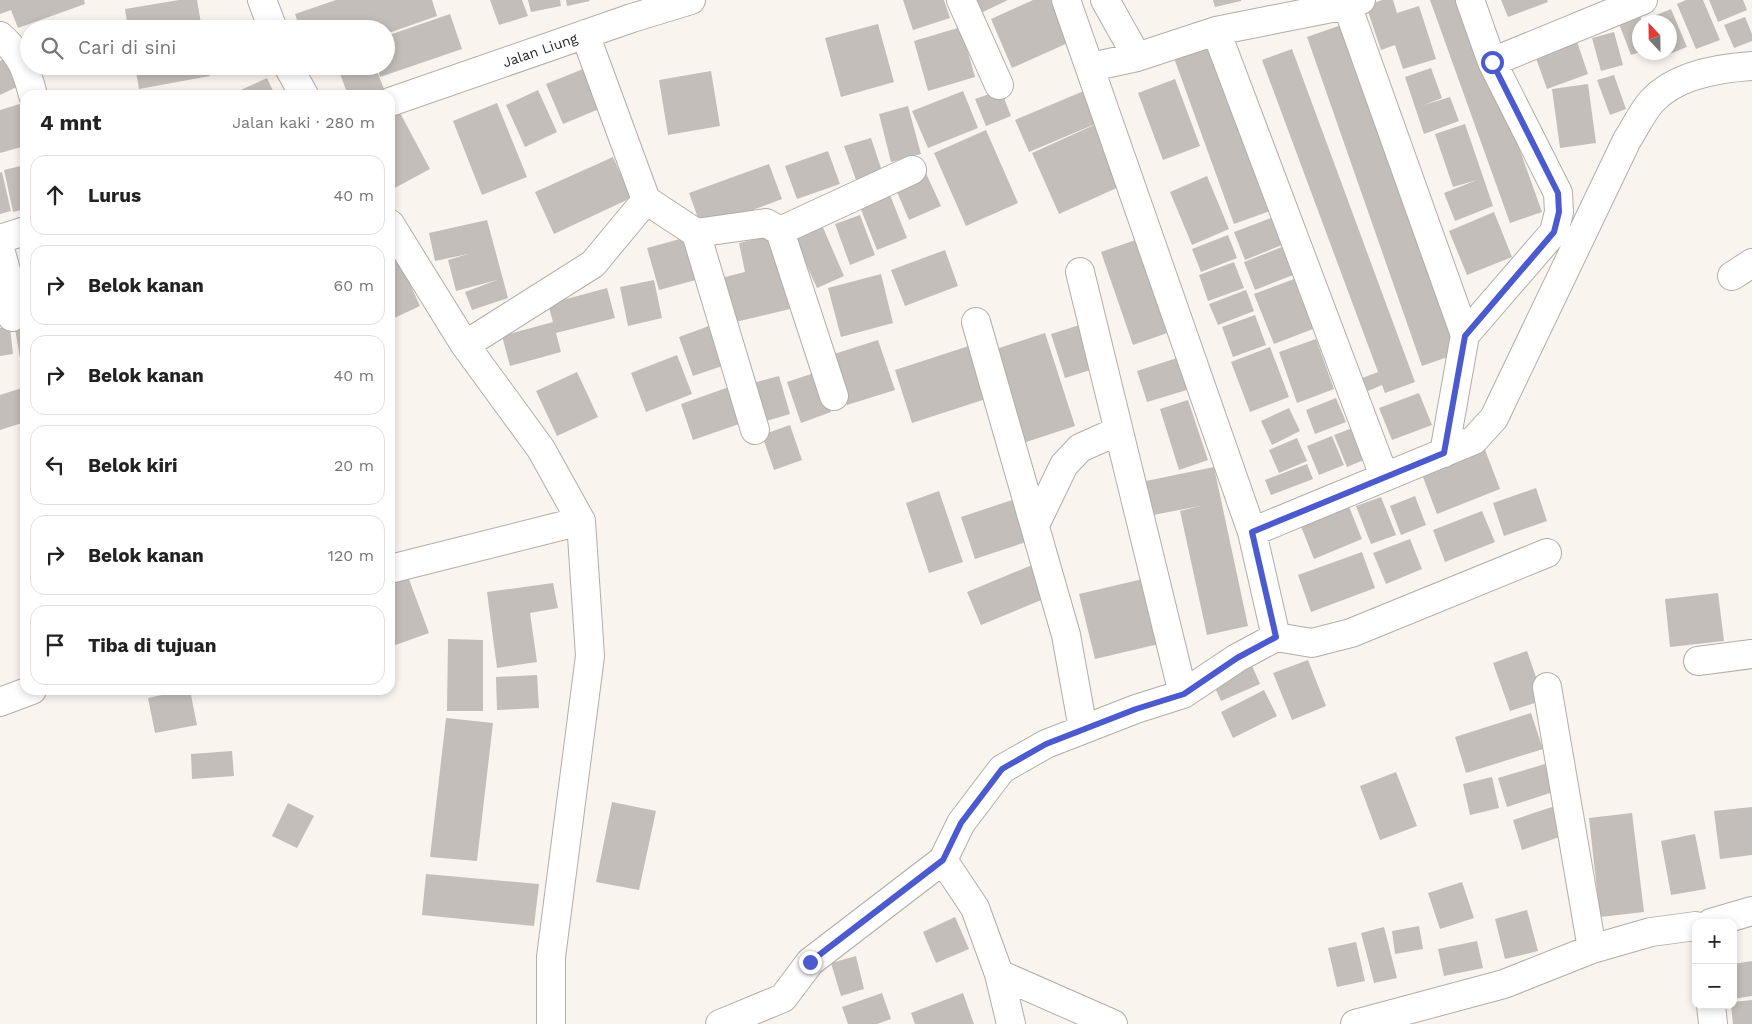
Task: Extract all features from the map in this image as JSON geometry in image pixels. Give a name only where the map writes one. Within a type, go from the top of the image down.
[{"type":"street","points":[[262,0],[270,20]]},
{"type":"street","name":"Jalan Liung","points":[[395,100],[585,34],[644,7],[691,0]]},
{"type":"street","points":[[961,0],[1000,85]]},
{"type":"street","points":[[1066,0],[1092,68],[1252,532],[1276,637]]},
{"type":"street","points":[[1105,0],[1138,57]]},
{"type":"street","points":[[1465,336],[1554,232],[1559,212],[1558,193],[1492,62],[1470,0]]},
{"type":"street","points":[[1492,62],[1643,0]]},
{"type":"street","points":[[1092,68],[1138,57],[1216,31],[1354,2],[1465,336],[1444,453]]},
{"type":"street","points":[[1216,31],[1384,476]]},
{"type":"street","points":[[585,34],[646,200],[696,233],[755,430]]},
{"type":"street","points":[[0,36],[14,48],[20,57]]},
{"type":"street","points":[[1252,532],[1474,440],[1494,418],[1627,140],[1652,101],[1682,80],[1732,67],[1752,66]]},
{"type":"street","points":[[28,75],[32,90]]},
{"type":"street","points":[[293,75],[301,90]]},
{"type":"street","points":[[780,230],[912,170]]},
{"type":"street","points":[[465,345],[593,264],[646,200]]},
{"type":"street","points":[[696,233],[766,223],[780,230],[834,396]]},
{"type":"street","points":[[395,232],[465,345],[540,450],[581,521],[590,656],[551,957],[551,1024]]},
{"type":"street","points":[[0,240],[20,233]]},
{"type":"street","points":[[0,249],[7,274],[12,317]]},
{"type":"street","points":[[1080,272],[1184,694]]},
{"type":"street","points":[[976,322],[1066,635],[1084,729]]},
{"type":"street","points":[[1035,525],[1064,465],[1080,448],[1118,431]]},
{"type":"street","points":[[395,568],[581,521]]},
{"type":"street","points":[[720,1024],[784,998],[810,962],[943,860],[961,823],[1002,769],[1046,744],[1184,694],[1237,658],[1276,637],[1312,643],[1351,633],[1547,554]]},
{"type":"street","points":[[1698,661],[1752,654]]},
{"type":"street","points":[[1546,687],[1592,949]]},
{"type":"street","points":[[0,702],[20,694]]},
{"type":"street","points":[[943,860],[975,908],[999,974],[1010,1024]]},
{"type":"street","points":[[1726,919],[1752,912]]},
{"type":"street","points":[[1355,1024],[1504,984],[1592,949],[1651,932],[1692,927]]},
{"type":"street","points":[[999,974],[1113,1024]]},
{"type":"street","points":[[1712,1009],[1713,1024]]},
{"type":"building","points":[[0,0],[84,0],[85,4],[40,20],[20,20],[20,27],[18,28],[11,10],[0,14]]},
{"type":"building","points":[[179,0],[197,0],[200,20],[127,20],[125,9]]},
{"type":"building","points":[[336,0],[432,0],[437,16],[395,31],[395,20],[297,20],[295,14]]},
{"type":"building","points":[[490,0],[522,0],[528,16],[499,25]]},
{"type":"building","points":[[528,0],[560,0],[561,6],[531,12]]},
{"type":"building","points":[[566,0],[589,0],[590,1],[567,6]]},
{"type":"building","points":[[903,0],[944,0],[950,18],[913,30]]},
{"type":"building","points":[[975,0],[1008,0],[981,13]]},
{"type":"building","points":[[1033,0],[1052,0],[1070,42],[1012,68],[991,19]]},
{"type":"building","points":[[1213,0],[1241,0],[1241,1],[1215,7]]},
{"type":"building","points":[[1382,0],[1393,0],[1397,13],[1419,6],[1436,59],[1403,69],[1395,45],[1381,50],[1366,6]]},
{"type":"building","points":[[1430,0],[1466,0],[1542,212],[1510,223]]},
{"type":"building","points":[[1501,0],[1547,0],[1548,2],[1508,17]]},
{"type":"building","points":[[1686,0],[1703,0],[1720,40],[1696,49],[1677,4]]},
{"type":"building","points":[[1709,0],[1743,0],[1747,10],[1718,22]]},
{"type":"building","points":[[1637,7],[1640,15],[1632,15],[1632,55],[1631,55],[1616,16]]},
{"type":"building","points":[[1671,9],[1674,15],[1656,15]]},
{"type":"building","points":[[450,14],[462,49],[395,72],[395,33]]},
{"type":"building","points":[[1745,17],[1752,34],[1752,41],[1734,48],[1724,25]]},
{"type":"building","points":[[1677,23],[1687,47],[1677,51]]},
{"type":"building","points":[[878,24],[894,82],[841,97],[825,38]]},
{"type":"building","points":[[1344,24],[1459,353],[1422,366],[1307,37]]},
{"type":"building","points":[[961,27],[975,77],[928,91],[914,41]]},
{"type":"building","points":[[1614,32],[1623,65],[1601,71],[1592,38]]},
{"type":"building","points":[[1574,33],[1588,74],[1547,89],[1532,47]]},
{"type":"building","points":[[1206,35],[1270,211],[1234,224],[1170,47]]},
{"type":"building","points":[[1292,49],[1415,382],[1385,393],[1382,385],[1368,391],[1362,378],[1378,372],[1262,60]]},
{"type":"building","points":[[13,54],[20,68],[20,75],[24,75],[27,82],[0,95],[0,61]]},
{"type":"building","points":[[1431,68],[1442,98],[1424,105],[1450,97],[1459,121],[1424,134],[1405,77]]},
{"type":"building","points":[[583,69],[599,109],[563,124],[546,84]]},
{"type":"building","points":[[711,71],[720,126],[668,135],[659,80]]},
{"type":"building","points":[[137,75],[210,76],[139,89]]},
{"type":"building","points":[[340,75],[379,75],[384,89],[381,90],[346,90]]},
{"type":"building","points":[[1614,75],[1626,109],[1610,115],[1597,80]]},
{"type":"building","points":[[267,78],[273,90],[241,90]]},
{"type":"building","points":[[1175,79],[1200,146],[1163,160],[1138,93]]},
{"type":"building","points":[[1588,84],[1596,143],[1560,148],[1552,89]]},
{"type":"building","points":[[538,90],[557,132],[525,147],[506,105]]},
{"type":"building","points":[[1001,90],[1011,116],[986,126],[975,99]]},
{"type":"building","points":[[1086,90],[1100,122],[1029,152],[1015,120]]},
{"type":"building","points":[[963,91],[978,128],[928,148],[912,111]]},
{"type":"building","points":[[497,103],[527,177],[482,195],[453,121]]},
{"type":"building","points":[[20,104],[20,147],[0,153],[0,110]]},
{"type":"building","points":[[908,106],[921,154],[891,162],[879,114]]},
{"type":"building","points":[[399,111],[430,169],[395,188],[395,113]]},
{"type":"building","points":[[1465,124],[1493,206],[1455,221],[1444,193],[1477,180],[1453,187],[1435,134]]},
{"type":"building","points":[[1094,125],[1121,186],[1059,214],[1032,153]]},
{"type":"building","points":[[986,130],[1018,203],[966,226],[934,153]]},
{"type":"building","points":[[871,138],[882,171],[856,180],[844,146]]},
{"type":"building","points":[[828,151],[840,184],[797,199],[785,166]]},
{"type":"building","points":[[613,157],[631,198],[554,234],[535,192]]},
{"type":"building","points":[[769,164],[782,199],[702,229],[689,193]]},
{"type":"building","points":[[20,166],[20,210],[13,212],[4,170]]},
{"type":"building","points":[[925,171],[941,206],[909,220],[894,185]]},
{"type":"building","points":[[2,172],[11,211],[0,214],[0,173]]},
{"type":"building","points":[[1207,176],[1229,229],[1192,245],[1170,192]]},
{"type":"building","points":[[890,195],[907,238],[877,250],[860,207]]},
{"type":"building","points":[[1494,212],[1512,257],[1467,275],[1449,231]]},
{"type":"building","points":[[860,215],[875,255],[850,265],[835,224]]},
{"type":"building","points":[[1271,218],[1282,245],[1245,260],[1234,232]]},
{"type":"building","points":[[487,220],[508,298],[472,310],[465,292],[497,280],[456,291],[448,260],[468,254],[435,261],[429,233]]},
{"type":"building","points":[[821,223],[844,276],[817,288],[793,235]]},
{"type":"building","points":[[774,235],[790,309],[727,324],[717,279],[745,272],[739,243]]},
{"type":"building","points":[[1228,235],[1237,258],[1201,272],[1192,249]]},
{"type":"building","points":[[691,236],[703,278],[659,290],[647,248]]},
{"type":"building","points":[[1144,237],[1176,330],[1133,345],[1101,252]]},
{"type":"building","points":[[1282,247],[1293,275],[1255,290],[1244,262]]},
{"type":"building","points":[[945,250],[958,286],[905,306],[891,270]]},
{"type":"building","points":[[395,251],[420,306],[395,318]]},
{"type":"building","points":[[1234,262],[1244,288],[1208,301],[1199,275]]},
{"type":"building","points":[[881,274],[893,323],[841,337],[828,288]]},
{"type":"building","points":[[1294,279],[1313,329],[1274,344],[1254,294]]},
{"type":"building","points":[[654,280],[662,318],[628,326],[620,287]]},
{"type":"building","points":[[607,288],[615,318],[556,333],[561,352],[510,366],[502,336],[553,322],[548,304]]},
{"type":"building","points":[[1246,290],[1254,311],[1218,325],[1209,304]]},
{"type":"building","points":[[1255,315],[1266,345],[1233,357],[1222,327]]},
{"type":"building","points":[[717,323],[731,363],[693,376],[679,337]]},
{"type":"building","points":[[1086,323],[1100,367],[1065,378],[1051,334]]},
{"type":"building","points":[[10,327],[13,354],[0,356],[0,328]]},
{"type":"building","points":[[20,328],[20,358],[15,329]]},
{"type":"building","points":[[1045,333],[1075,426],[1020,444],[990,351]]},
{"type":"building","points":[[1316,339],[1334,389],[1297,403],[1279,352]]},
{"type":"building","points":[[878,340],[895,390],[847,405],[831,355]]},
{"type":"building","points":[[978,343],[995,396],[912,423],[895,370]]},
{"type":"building","points":[[1270,347],[1289,397],[1250,412],[1231,362]]},
{"type":"building","points":[[677,355],[692,394],[646,412],[631,373]]},
{"type":"building","points":[[1180,357],[1190,389],[1147,402],[1137,371]]},
{"type":"building","points":[[577,372],[598,417],[557,436],[536,391]]},
{"type":"building","points":[[817,372],[831,412],[801,423],[787,382]]},
{"type":"building","points":[[779,376],[790,414],[756,424],[745,385]]},
{"type":"building","points":[[729,387],[742,423],[693,440],[681,404]]},
{"type":"building","points":[[20,389],[20,424],[0,430],[0,395]]},
{"type":"building","points":[[1419,393],[1432,425],[1392,440],[1379,408]]},
{"type":"building","points":[[1336,398],[1346,422],[1315,434],[1306,410]]},
{"type":"building","points":[[1188,400],[1208,460],[1179,470],[1160,409]]},
{"type":"building","points":[[1289,408],[1300,431],[1272,445],[1261,421]]},
{"type":"building","points":[[790,425],[802,460],[774,470],[762,435]]},
{"type":"building","points":[[1358,426],[1371,457],[1347,467],[1334,435]]},
{"type":"building","points":[[1332,436],[1344,465],[1319,475],[1307,446]]},
{"type":"building","points":[[1297,438],[1307,461],[1279,473],[1269,450]]},
{"type":"building","points":[[1484,447],[1500,489],[1437,514],[1421,472]]},
{"type":"building","points":[[1307,464],[1313,479],[1271,495],[1265,480]]},
{"type":"building","points":[[1214,467],[1248,626],[1207,635],[1180,511],[1200,506],[1153,515],[1146,481]]},
{"type":"building","points":[[1536,488],[1547,521],[1504,536],[1493,503]]},
{"type":"building","points":[[939,491],[963,562],[929,573],[906,503]]},
{"type":"building","points":[[1415,496],[1426,525],[1401,535],[1390,506]]},
{"type":"building","points":[[1381,497],[1396,535],[1371,544],[1356,506]]},
{"type":"building","points":[[1018,498],[1032,540],[975,559],[961,517]]},
{"type":"building","points":[[1348,504],[1362,539],[1314,559],[1300,524]]},
{"type":"building","points":[[1482,511],[1495,542],[1445,562],[1433,530]]},
{"type":"building","points":[[1410,539],[1422,569],[1386,584],[1373,553]]},
{"type":"building","points":[[1362,552],[1375,588],[1311,612],[1298,575]]},
{"type":"building","points":[[1032,565],[1046,598],[981,625],[967,592]]},
{"type":"building","points":[[407,574],[429,633],[395,645],[395,579]]},
{"type":"building","points":[[1147,578],[1163,643],[1095,659],[1079,594]]},
{"type":"building","points":[[553,583],[558,608],[530,613],[537,662],[497,668],[487,592]]},
{"type":"building","points":[[1718,593],[1724,641],[1670,647],[1665,599]]},
{"type":"building","points":[[448,639],[483,640],[483,711],[447,711]]},
{"type":"building","points":[[1527,651],[1544,700],[1510,711],[1493,663]]},
{"type":"building","points":[[1308,660],[1326,706],[1292,720],[1273,673]]},
{"type":"building","points":[[1250,661],[1260,684],[1221,701],[1211,679]]},
{"type":"building","points":[[537,675],[539,708],[497,710],[496,677]]},
{"type":"building","points":[[1264,690],[1277,716],[1233,738],[1221,712]]},
{"type":"building","points":[[162,695],[191,695],[197,725],[155,733],[148,698]]},
{"type":"building","points":[[1531,713],[1543,749],[1466,773],[1455,737]]},
{"type":"building","points":[[446,718],[493,723],[477,861],[430,857]]},
{"type":"building","points":[[232,751],[234,776],[192,779],[191,754]]},
{"type":"building","points":[[1545,764],[1553,792],[1507,807],[1498,778]]},
{"type":"building","points":[[1396,772],[1417,826],[1380,840],[1360,786]]},
{"type":"building","points":[[1492,777],[1499,808],[1470,815],[1463,784]]},
{"type":"building","points":[[612,802],[656,811],[639,890],[596,882]]},
{"type":"building","points":[[288,803],[314,816],[297,848],[272,836]]},
{"type":"building","points":[[1558,805],[1568,834],[1522,850],[1513,820]]},
{"type":"building","points":[[1752,807],[1752,855],[1720,859],[1714,811]]},
{"type":"building","points":[[1632,813],[1644,912],[1600,917],[1589,818]]},
{"type":"building","points":[[1695,834],[1706,889],[1671,895],[1661,841]]},
{"type":"building","points":[[426,874],[539,884],[534,926],[422,915]]},
{"type":"building","points":[[1462,882],[1474,918],[1440,929],[1428,893]]},
{"type":"building","points":[[1527,910],[1538,951],[1505,959],[1495,919]]},
{"type":"building","points":[[955,917],[969,949],[936,963],[923,932]]},
{"type":"building","points":[[1419,926],[1423,949],[1395,954],[1392,931]]},
{"type":"building","points":[[1384,927],[1397,978],[1374,983],[1361,933]]},
{"type":"building","points":[[1477,941],[1483,968],[1444,976],[1438,949]]},
{"type":"building","points":[[1356,942],[1365,981],[1337,987],[1328,948]]},
{"type":"building","points":[[856,956],[864,989],[841,996],[831,963]]},
{"type":"building","points":[[1752,961],[1752,996],[1737,998],[1737,963]]},
{"type":"building","points":[[882,993],[891,1019],[877,1024],[848,1024],[842,1007]]},
{"type":"building","points":[[963,993],[974,1024],[915,1024],[911,1013]]},
{"type":"building","points":[[1752,1000],[1752,1024],[1733,1024],[1731,1009],[1737,1009],[1737,1002]]},
{"type":"route","points":[[810,962],[943,860],[961,823],[1002,769],[1046,744],[1136,709],[1184,694],[1237,658],[1276,637],[1252,532],[1384,476],[1444,453],[1465,336],[1554,232],[1559,212],[1558,193],[1492,62]]}]
